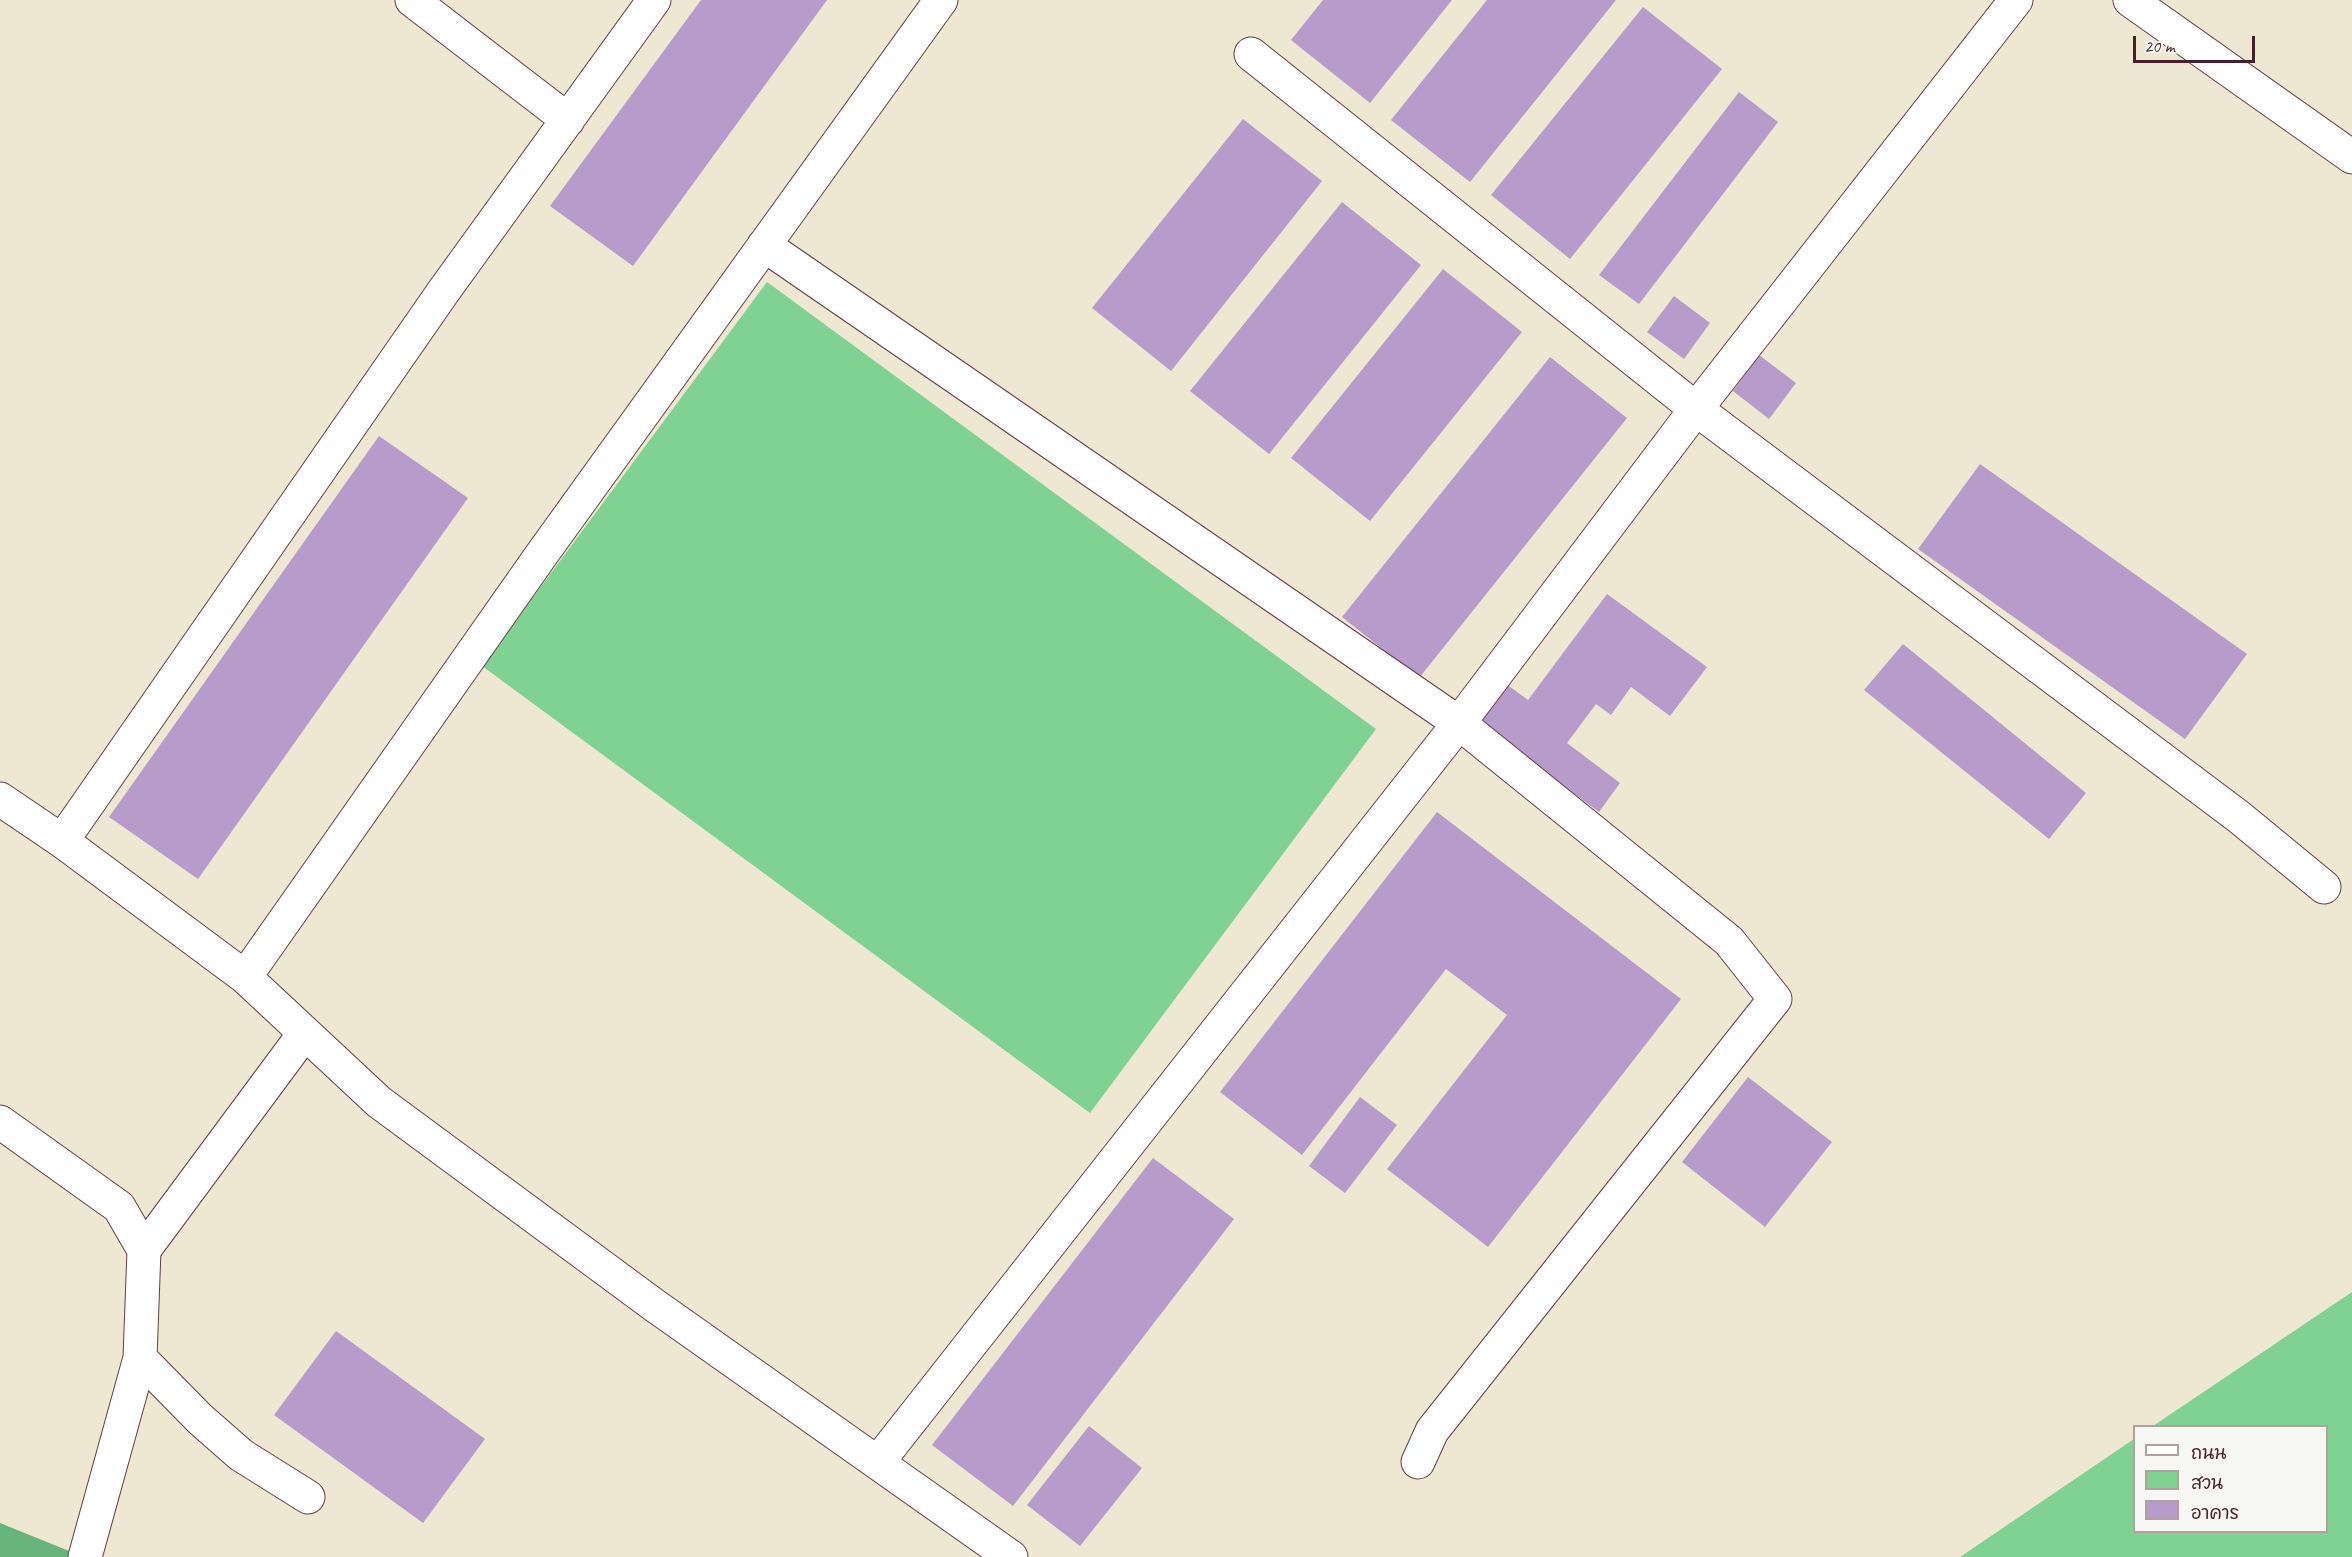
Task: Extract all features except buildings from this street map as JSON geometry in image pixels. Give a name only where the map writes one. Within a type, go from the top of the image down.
[{"type":"street","points":[[412,0],[568,120]]},
{"type":"street","points":[[62,841],[436,302],[654,0]]},
{"type":"street","points":[[245,978],[542,554],[940,0]]},
{"type":"street","points":[[878,1462],[1459,723],[1696,409],[2016,0]]},
{"type":"street","points":[[2130,0],[2352,157]]},
{"type":"street","points":[[1251,54],[1696,409],[2229,810],[2324,887]]},
{"type":"street","points":[[764,245],[1459,723],[1729,942],[1775,999],[1432,1431],[1418,1462]]},
{"type":"street","points":[[0,799],[62,841],[245,978],[379,1102],[654,1305],[1011,1557]]},
{"type":"street","points":[[144,1250],[304,1034]]},
{"type":"street","points":[[0,1122],[119,1207],[144,1250],[140,1358],[84,1557]]},
{"type":"street","points":[[140,1358],[200,1419],[241,1455],[308,1497]]},
{"type":"green space","points":[[767,282],[1376,729],[1090,1113],[482,666]]},
{"type":"green space","points":[[2352,1292],[2352,1557],[1960,1557],[2133,1440],[2133,1533],[2328,1533],[2328,1425],[2154,1425]]},
{"type":"green space","points":[[0,1523],[84,1557],[0,1557]]}]
